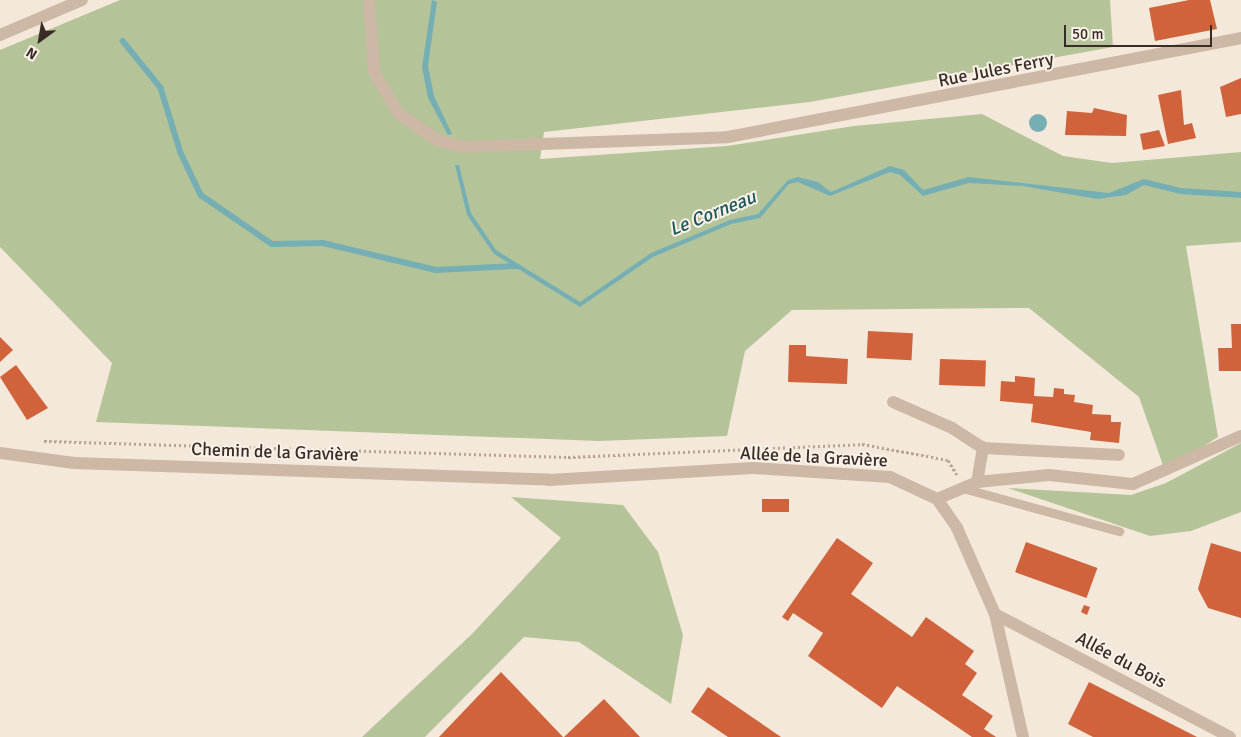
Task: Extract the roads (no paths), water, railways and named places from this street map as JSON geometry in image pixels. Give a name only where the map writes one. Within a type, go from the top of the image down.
[{"type":"street","points":[[0,35],[82,0]]},
{"type":"street","name":"Rue Jules Ferry","points":[[369,0],[374,72],[399,114],[437,140],[461,147],[700,139],[846,117],[1241,38]]},
{"type":"street","points":[[893,402],[952,428],[982,448],[1118,455]]},
{"type":"street","points":[[1023,737],[995,614],[957,528],[937,499],[966,489],[977,482],[1049,475],[1133,484],[1219,449],[1241,436]]},
{"type":"street","points":[[977,482],[982,448]]},
{"type":"street","name":"Chemin de la Gravière","points":[[0,453],[74,463],[549,480]]},
{"type":"street","name":"Allée de la Gravière","points":[[549,480],[753,468],[890,477],[937,499]]},
{"type":"street","name":"Allée du Bois","points":[[995,614],[1230,737]]},
{"type":"lane","points":[[966,489],[1119,531]]},
{"type":"water","points":[[432,0],[437,2],[428,66],[434,96],[452,134],[448,135],[428,98],[422,67]]},
{"type":"water","points":[[1038,114],[1044,117],[1047,123],[1044,129],[1038,132],[1032,129],[1029,123],[1032,117]]},
{"type":"water","points":[[455,165],[459,165],[471,213],[496,250],[580,302],[651,253],[730,220],[758,214],[788,180],[798,177],[818,182],[831,192],[890,166],[904,170],[923,190],[969,177],[1109,193],[1144,179],[1181,188],[1241,192],[1241,198],[1180,194],[1144,185],[1126,195],[1097,199],[1023,186],[969,183],[923,196],[900,175],[890,172],[830,196],[798,182],[789,184],[760,218],[731,224],[653,257],[580,307],[494,254],[467,215]]},
{"type":"waterway","points":[[123,41],[161,88],[181,153],[201,195],[272,244],[323,243],[436,270],[516,266]]},
{"type":"water label","name":"Le Corneau","points":[[713,214]]}]
